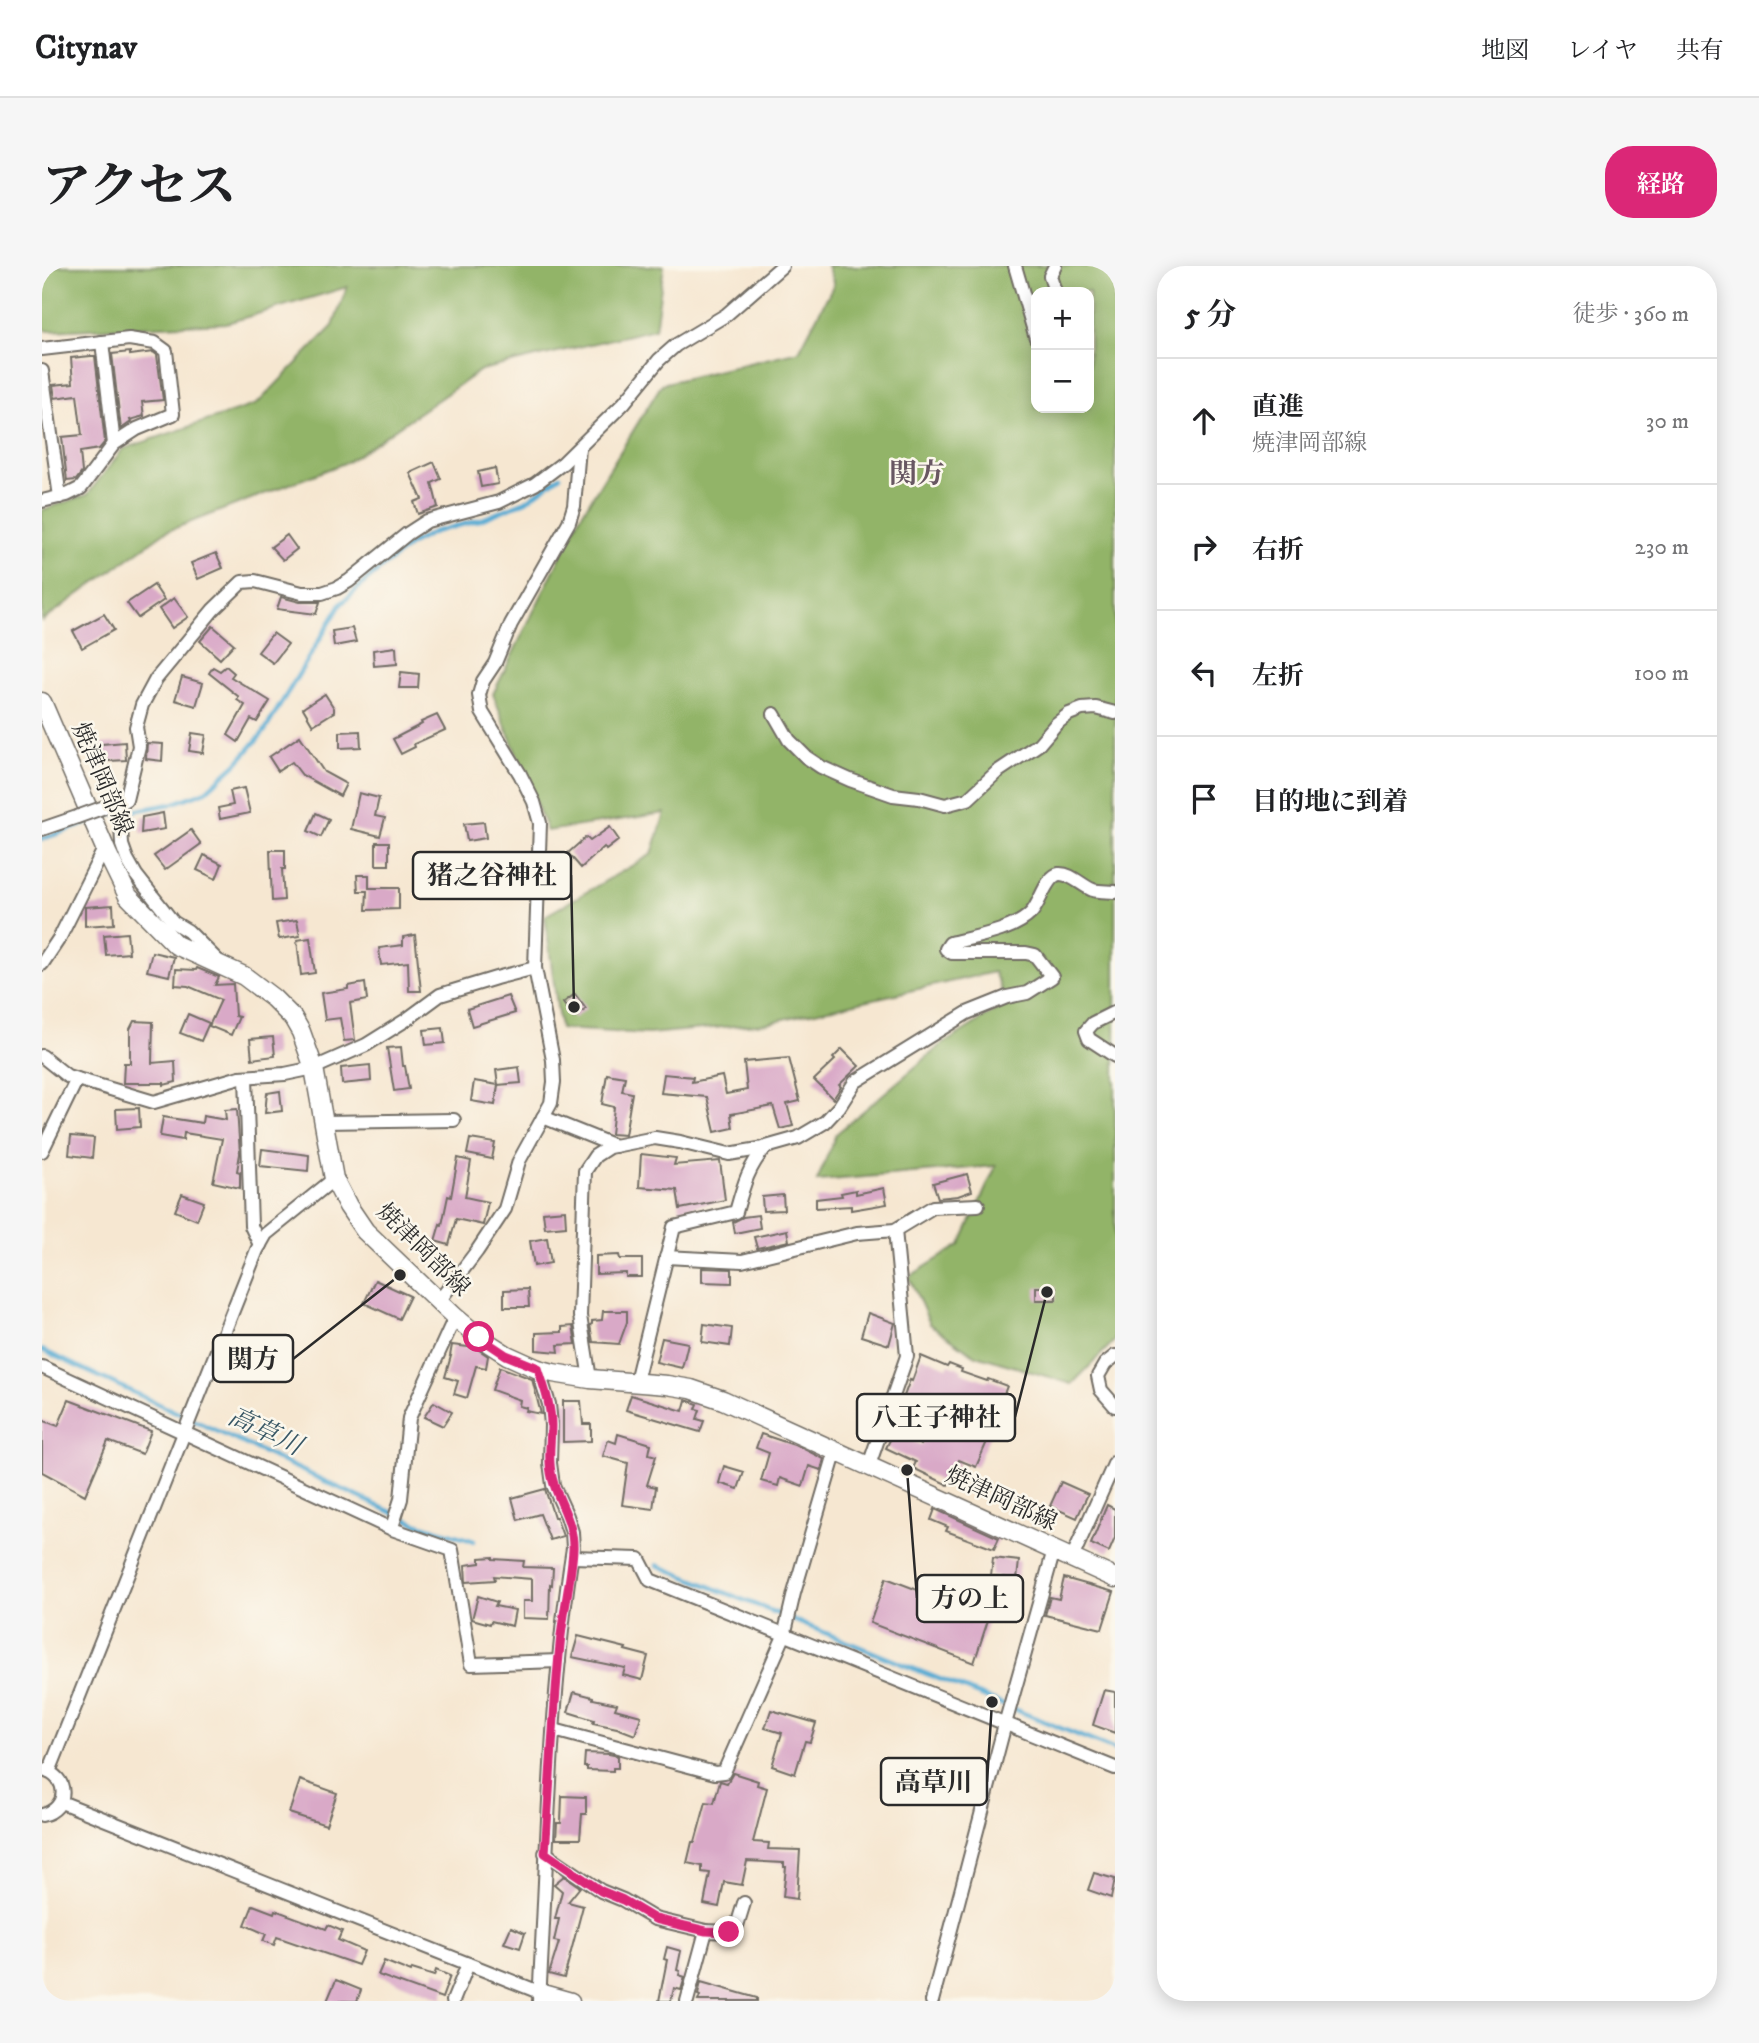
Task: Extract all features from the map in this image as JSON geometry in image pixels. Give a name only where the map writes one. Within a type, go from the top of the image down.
[{"type":"main road","name":"焼津岡部線","points":[[42,702],[128,896],[176,945],[244,976],[273,998],[293,1018],[314,1068],[334,1178],[348,1206],[365,1231],[479,1337],[506,1355],[553,1373],[691,1389],[723,1401],[1115,1578]]},
{"type":"street","points":[[42,829],[126,800],[139,746],[136,727],[142,705],[156,679],[213,610],[243,582],[255,581],[302,593],[322,593],[337,588],[427,521],[485,506],[535,484],[579,448],[624,403],[659,360],[676,345],[726,315],[782,266]]},
{"type":"street","points":[[1015,266],[1031,321]]},
{"type":"street","points":[[1053,287],[1050,276],[1055,266]]},
{"type":"street","points":[[42,349],[129,339],[155,343],[166,351],[173,414],[137,429],[114,444],[81,488],[42,501]]},
{"type":"street","points":[[102,342],[114,444]]},
{"type":"street","points":[[42,372],[60,497]]},
{"type":"street","points":[[439,1301],[505,1209],[519,1161],[551,1103],[553,1060],[535,968],[540,823],[534,802],[520,774],[482,712],[479,695],[483,681],[495,663],[511,624],[569,522],[574,506],[579,448]]},
{"type":"street","points":[[774,714],[789,740],[821,767],[893,795],[945,805],[968,799],[998,772],[1039,744],[1056,724],[1069,714],[1096,708],[1115,713]]},
{"type":"street","points":[[115,803],[122,845],[136,874],[173,922],[188,931],[224,967]]},
{"type":"street","points":[[42,964],[60,937],[105,847]]},
{"type":"street","points":[[590,1379],[580,1316],[586,1171],[595,1156],[615,1146],[655,1138],[729,1154],[798,1138],[825,1122],[839,1107],[855,1082],[967,1013],[1007,997],[1027,993],[1052,977],[1035,955],[953,953],[946,949],[950,943],[1013,925],[1031,914],[1049,880],[1055,875],[1062,874],[1093,890],[1115,892]]},
{"type":"street","points":[[42,1056],[67,1076],[154,1102],[246,1077],[285,1074],[314,1068],[366,1045],[440,995],[535,968]]},
{"type":"street","points":[[1115,1012],[1093,1023],[1086,1031],[1089,1039],[1115,1056]]},
{"type":"street","points":[[246,1077],[251,1226],[260,1245]]},
{"type":"street","points":[[42,1151],[78,1079]]},
{"type":"street","points":[[543,1116],[615,1146]]},
{"type":"street","points":[[324,1122],[454,1120]]},
{"type":"street","points":[[636,1381],[674,1227],[736,1212],[745,1177],[765,1147]]},
{"type":"street","points":[[42,1815],[55,1809],[61,1801],[63,1792],[58,1779],[46,1771],[260,1245],[285,1216],[334,1178]]},
{"type":"street","points":[[666,1257],[742,1261],[857,1233],[895,1230],[933,1207],[978,1205]]},
{"type":"street","points":[[869,1465],[907,1356],[895,1230]]},
{"type":"street","points":[[393,1524],[400,1505],[409,1418],[455,1317]]},
{"type":"street","points":[[1115,1356],[1105,1364],[1098,1376],[1101,1390],[1115,1406]]},
{"type":"street","points":[[42,1367],[185,1430],[392,1530],[452,1550],[471,1664],[559,1661]]},
{"type":"street","points":[[538,1368],[549,1404],[553,1485],[572,1532],[572,1557],[559,1661],[545,1853],[539,1996]]},
{"type":"street","points":[[554,1730],[715,1773],[724,1772],[786,1630],[793,1593],[836,1450]]},
{"type":"street","points":[[1072,1558],[1109,1489],[1115,1462]]},
{"type":"street","points":[[932,2001],[1012,1697],[1054,1550]]},
{"type":"street","points":[[572,1557],[639,1559],[650,1580],[786,1630],[1115,1768]]},
{"type":"street","points":[[61,1801],[468,1964],[539,1996],[571,2001]]},
{"type":"street","points":[[545,1853],[601,1891],[623,1900],[655,1919],[706,1931],[729,1932],[736,1929],[744,1903]]},
{"type":"street","points":[[687,2001],[706,1931]]},
{"type":"street","points":[[453,2001],[468,1964]]},
{"type":"green space","points":[[42,266],[664,266],[655,329],[481,370],[347,462],[165,532],[42,621],[42,510],[87,495],[123,449],[257,404],[333,326],[347,287],[227,323],[47,331],[42,327]]},
{"type":"green space","points":[[827,266],[1115,266],[1115,1340],[1072,1384],[973,1354],[930,1324],[909,1277],[960,1245],[996,1166],[817,1181],[836,1134],[940,1046],[1007,1003],[994,972],[766,1023],[649,1034],[560,1029],[545,916],[652,854],[665,813],[547,831],[493,694],[580,517],[662,384],[799,351],[834,284]]},
{"type":"building","points":[[130,352],[130,355],[153,352],[157,355],[163,400],[142,402],[144,416],[130,420],[131,422],[121,429],[112,354]]},
{"type":"building","points":[[95,356],[105,442],[99,449],[80,452],[82,472],[76,480],[67,481],[62,437],[82,435],[77,395],[55,398],[53,385],[73,383],[71,358]]},
{"type":"building","points":[[434,462],[441,479],[432,483],[438,507],[418,514],[414,502],[422,499],[410,473]]},
{"type":"building","points":[[495,468],[498,484],[481,487],[478,472]]},
{"type":"building","points":[[287,535],[297,549],[283,560],[271,547]]},
{"type":"building","points":[[216,553],[223,568],[198,579],[191,563]]},
{"type":"building","points":[[154,585],[164,600],[138,618],[127,603]]},
{"type":"building","points":[[281,597],[300,602],[320,602],[316,614],[277,609]]},
{"type":"building","points":[[174,598],[188,617],[172,628],[159,609]]},
{"type":"building","points":[[104,614],[114,630],[82,648],[73,631]]},
{"type":"building","points":[[213,626],[234,644],[220,659],[200,641]]},
{"type":"building","points":[[352,628],[356,642],[334,646],[332,631]]},
{"type":"building","points":[[273,633],[288,644],[273,663],[258,652]]},
{"type":"building","points":[[396,647],[397,664],[374,666],[373,650]]},
{"type":"building","points":[[226,666],[234,673],[231,677],[270,701],[257,722],[251,719],[238,742],[228,735],[245,705],[209,673],[213,667],[220,671]]},
{"type":"building","points":[[401,672],[419,674],[418,688],[399,688]]},
{"type":"building","points":[[182,677],[203,683],[196,706],[175,700]]},
{"type":"building","points":[[325,694],[334,712],[313,725],[303,708]]},
{"type":"building","points":[[437,715],[445,730],[414,744],[415,747],[401,754],[393,739]]},
{"type":"building","points":[[360,731],[361,747],[340,748],[340,732]]},
{"type":"building","points":[[192,733],[206,735],[203,753],[189,751]]},
{"type":"building","points":[[300,736],[324,772],[346,784],[340,796],[302,775],[292,762],[278,771],[269,757]]},
{"type":"building","points":[[125,742],[126,760],[91,762],[90,745]]},
{"type":"building","points":[[147,743],[163,744],[162,761],[146,759]]},
{"type":"building","points":[[244,788],[250,813],[220,819],[218,808],[233,805],[230,791]]},
{"type":"building","points":[[359,793],[379,798],[375,816],[385,818],[380,836],[351,829]]},
{"type":"building","points":[[163,813],[165,829],[141,833],[142,817]]},
{"type":"building","points":[[316,813],[329,819],[321,837],[308,831]]},
{"type":"building","points":[[484,822],[486,838],[467,841],[464,824]]},
{"type":"building","points":[[610,827],[619,840],[606,850],[604,847],[581,868],[568,853],[586,837],[590,841]]},
{"type":"building","points":[[191,830],[201,844],[165,870],[154,856]]},
{"type":"building","points":[[376,842],[389,842],[389,865],[376,865]]},
{"type":"building","points":[[270,850],[285,850],[285,869],[282,869],[284,900],[272,901]]},
{"type":"building","points":[[204,855],[222,864],[216,879],[197,870]]},
{"type":"building","points":[[357,875],[369,875],[369,888],[399,888],[399,909],[366,910],[367,891],[358,891]]},
{"type":"building","points":[[113,905],[114,924],[85,926],[85,907]]},
{"type":"building","points":[[297,920],[300,936],[279,939],[276,923]]},
{"type":"building","points":[[127,933],[129,953],[106,955],[104,935]]},
{"type":"building","points":[[415,935],[421,991],[409,991],[408,962],[381,965],[379,948],[403,945],[403,937]]},
{"type":"building","points":[[310,938],[315,973],[301,975],[297,940]]},
{"type":"building","points":[[152,952],[174,957],[169,976],[147,971]]},
{"type":"building","points":[[197,968],[219,977],[215,985],[233,984],[235,1016],[239,1017],[231,1035],[209,1026],[221,1000],[188,986],[175,985],[176,969]]},
{"type":"building","points":[[365,983],[367,1000],[350,1003],[355,1040],[344,1041],[340,1018],[325,1020],[321,993]]},
{"type":"building","points":[[575,994],[586,1009],[574,1018],[563,1003]]},
{"type":"building","points":[[508,996],[515,1013],[472,1026],[467,1009]]},
{"type":"building","points":[[188,1014],[209,1023],[201,1041],[180,1033]]},
{"type":"building","points":[[134,1021],[153,1022],[152,1063],[175,1061],[176,1082],[164,1085],[123,1083],[124,1063],[130,1063],[130,1029]]},
{"type":"building","points":[[443,1028],[445,1043],[426,1045],[424,1030]]},
{"type":"building","points":[[273,1037],[275,1056],[252,1059],[250,1039]]},
{"type":"building","points":[[401,1047],[409,1089],[394,1091],[387,1048]]},
{"type":"building","points":[[842,1049],[859,1066],[839,1085],[841,1087],[833,1099],[814,1080],[835,1060],[833,1058]]},
{"type":"building","points":[[789,1058],[800,1101],[787,1104],[793,1126],[780,1129],[773,1106],[731,1114],[733,1128],[715,1132],[707,1097],[661,1093],[664,1074],[693,1077],[692,1082],[722,1076],[726,1094],[747,1090],[744,1062]]},
{"type":"building","points":[[370,1065],[371,1081],[342,1084],[341,1068]]},
{"type":"building","points":[[519,1067],[521,1083],[498,1085],[496,1070]]},
{"type":"building","points":[[607,1074],[625,1077],[622,1091],[632,1093],[625,1135],[611,1134],[614,1107],[602,1104]]},
{"type":"building","points":[[474,1081],[498,1085],[495,1105],[471,1101]]},
{"type":"building","points":[[280,1091],[282,1111],[265,1113],[267,1093]]},
{"type":"building","points":[[139,1108],[140,1127],[117,1129],[116,1109]]},
{"type":"building","points":[[237,1109],[240,1154],[237,1171],[240,1172],[240,1188],[213,1182],[222,1139],[184,1133],[183,1140],[160,1136],[163,1117],[202,1123],[203,1116],[226,1120],[225,1110]]},
{"type":"building","points":[[71,1136],[94,1138],[92,1158],[69,1155]]},
{"type":"building","points":[[470,1139],[495,1143],[492,1159],[467,1154]]},
{"type":"building","points":[[262,1149],[309,1155],[308,1171],[260,1166]]},
{"type":"building","points":[[641,1154],[676,1158],[674,1165],[720,1161],[725,1200],[680,1209],[677,1190],[639,1187]]},
{"type":"building","points":[[458,1158],[471,1161],[465,1197],[488,1202],[483,1225],[456,1219],[449,1245],[435,1241],[440,1224],[442,1225],[448,1196],[451,1197]]},
{"type":"building","points":[[967,1174],[972,1191],[938,1198],[933,1183]]},
{"type":"building","points":[[884,1188],[887,1204],[851,1210],[851,1206],[816,1208],[816,1199],[842,1196],[841,1193],[856,1190],[856,1194]]},
{"type":"building","points":[[182,1194],[204,1202],[197,1220],[175,1211]]},
{"type":"building","points":[[783,1195],[784,1210],[763,1211],[762,1197]]},
{"type":"building","points":[[565,1210],[566,1226],[545,1228],[543,1212]]},
{"type":"building","points":[[758,1215],[760,1228],[735,1233],[733,1222],[743,1217]]},
{"type":"building","points":[[787,1230],[789,1241],[757,1248],[754,1237]]},
{"type":"building","points":[[547,1238],[551,1263],[534,1266],[530,1241]]},
{"type":"building","points":[[619,1255],[620,1259],[642,1259],[642,1277],[626,1277],[626,1273],[596,1274],[596,1256]]},
{"type":"building","points":[[702,1268],[732,1269],[732,1283],[702,1282]]},
{"type":"building","points":[[375,1280],[410,1296],[399,1319],[364,1303]]},
{"type":"building","points":[[1036,1287],[1056,1287],[1056,1300],[1036,1300]]},
{"type":"building","points":[[528,1289],[529,1307],[504,1307],[504,1290]]},
{"type":"building","points":[[603,1311],[627,1311],[627,1322],[619,1344],[593,1342],[590,1325],[592,1321],[602,1320]]},
{"type":"building","points":[[868,1313],[895,1323],[889,1345],[861,1336]]},
{"type":"building","points":[[704,1324],[732,1328],[730,1346],[702,1342]]},
{"type":"building","points":[[573,1326],[576,1344],[558,1345],[559,1352],[536,1350],[536,1333],[562,1332],[562,1327]]},
{"type":"building","points":[[662,1338],[688,1343],[682,1368],[656,1362]]},
{"type":"building","points":[[452,1345],[476,1348],[488,1356],[486,1368],[476,1366],[467,1398],[454,1394],[458,1381],[445,1377]]},
{"type":"building","points":[[921,1356],[1007,1386],[994,1420],[996,1421],[976,1467],[959,1460],[948,1485],[913,1468],[916,1462],[886,1448],[894,1432],[921,1445],[935,1411],[903,1399]]},
{"type":"building","points":[[500,1367],[532,1379],[541,1414],[526,1411],[527,1408],[519,1406],[520,1400],[492,1390]]},
{"type":"building","points":[[631,1395],[683,1411],[686,1400],[698,1404],[696,1409],[700,1410],[697,1419],[704,1421],[700,1432],[626,1410]]},
{"type":"building","points":[[69,1400],[151,1431],[142,1454],[108,1441],[85,1495],[42,1472],[42,1420],[58,1426]]},
{"type":"building","points":[[563,1401],[581,1401],[583,1424],[591,1424],[591,1441],[563,1442]]},
{"type":"building","points":[[434,1402],[452,1412],[443,1426],[424,1417]]},
{"type":"building","points":[[618,1434],[651,1444],[649,1454],[656,1456],[647,1485],[656,1487],[653,1509],[622,1505],[628,1463],[603,1456],[608,1440],[616,1443]]},
{"type":"building","points":[[761,1434],[800,1447],[824,1459],[821,1470],[809,1466],[803,1486],[780,1478],[778,1486],[761,1481],[769,1453],[756,1448]]},
{"type":"building","points":[[724,1466],[744,1472],[738,1489],[719,1483]]},
{"type":"building","points":[[1061,1482],[1088,1494],[1077,1518],[1050,1506]]},
{"type":"building","points":[[545,1489],[563,1536],[550,1540],[540,1514],[518,1520],[512,1498]]},
{"type":"building","points":[[1107,1505],[1115,1509],[1115,1538],[1109,1552],[1091,1544]]},
{"type":"building","points":[[935,1509],[999,1538],[994,1549],[946,1531],[948,1527],[931,1520]]},
{"type":"building","points":[[480,1558],[524,1561],[523,1567],[553,1568],[549,1619],[523,1618],[523,1601],[532,1601],[532,1579],[494,1576],[495,1580],[466,1582],[465,1565],[480,1563]]},
{"type":"building","points":[[993,1558],[1019,1561],[1017,1579],[991,1576]]},
{"type":"building","points":[[886,1578],[989,1617],[974,1663],[870,1623]]},
{"type":"building","points":[[1064,1578],[1114,1592],[1102,1629],[1045,1615],[1050,1597],[1059,1599]]},
{"type":"building","points":[[478,1596],[497,1602],[495,1606],[515,1610],[512,1626],[472,1619]]},
{"type":"building","points":[[578,1636],[648,1656],[642,1680],[623,1675],[625,1668],[572,1657]]},
{"type":"building","points":[[1104,1690],[1115,1692],[1115,1733],[1093,1725]]},
{"type":"building","points":[[574,1692],[617,1704],[615,1709],[641,1716],[635,1735],[593,1723],[594,1720],[568,1712]]},
{"type":"building","points":[[771,1710],[816,1723],[810,1742],[805,1741],[795,1774],[772,1766],[782,1733],[765,1728]]},
{"type":"building","points":[[585,1753],[618,1756],[618,1768],[613,1768],[613,1771],[587,1770],[587,1767],[584,1767]]},
{"type":"building","points":[[733,1773],[758,1781],[757,1785],[767,1788],[753,1842],[769,1843],[768,1849],[800,1850],[797,1899],[783,1897],[786,1867],[784,1863],[747,1861],[742,1885],[724,1882],[719,1907],[704,1904],[710,1873],[702,1872],[702,1866],[687,1863],[706,1802],[714,1803],[720,1781],[727,1783]]},
{"type":"building","points":[[300,1780],[337,1793],[326,1825],[289,1813]]},
{"type":"building","points":[[562,1796],[586,1797],[586,1814],[582,1814],[580,1839],[556,1839],[557,1823],[561,1823]]},
{"type":"building","points":[[1094,1873],[1115,1879],[1111,1898],[1088,1890]]},
{"type":"building","points":[[564,1876],[580,1887],[568,1902],[583,1906],[564,1978],[549,1974],[559,1942],[554,1941],[559,1919],[555,1919],[562,1891],[554,1884]]},
{"type":"building","points":[[253,1905],[274,1913],[275,1910],[326,1929],[328,1925],[342,1931],[338,1940],[364,1951],[358,1965],[277,1937],[274,1945],[263,1941],[266,1934],[245,1925]]},
{"type":"building","points":[[511,1927],[525,1933],[520,1948],[504,1943]]},
{"type":"building","points":[[667,1947],[681,1951],[677,1970],[680,1971],[679,1975],[685,1977],[681,1990],[674,1988],[671,2001],[659,2001],[667,1960],[664,1959]]},
{"type":"building","points":[[384,1961],[411,1972],[412,1969],[434,1976],[436,1970],[450,1976],[442,1998],[378,1975]]},
{"type":"building","points":[[336,1980],[361,1990],[357,2001],[327,2001]]},
{"type":"building","points":[[701,1982],[757,1998],[757,2001],[698,2001]]},
{"type":"waterway","points":[[96,820],[171,804],[206,791],[236,764],[264,732],[341,604],[367,580],[411,544],[434,532],[480,520],[526,501],[560,476]]},
{"type":"waterway","points":[[42,839],[88,823]]},
{"type":"waterway","name":"高草川","points":[[42,1350],[415,1523],[474,1541]]},
{"type":"waterway","name":"高草川","points":[[657,1565],[1115,1750]]},
{"type":"place","name":"猪之谷神社","points":[[574,1007]]},
{"type":"place","name":"関方","points":[[400,1275]]},
{"type":"place","name":"八王子神社","points":[[1047,1292]]},
{"type":"place","name":"方の上","points":[[907,1470]]},
{"type":"place","name":"高草川","points":[[992,1702]]},
{"type":"district","name":"関方","points":[[917,474]]},
{"type":"route","points":[[479,1337],[506,1355],[538,1368],[549,1404],[553,1485],[572,1532],[573,1548],[559,1656],[545,1853],[601,1891],[623,1900],[655,1919],[706,1931],[729,1932]]}]
